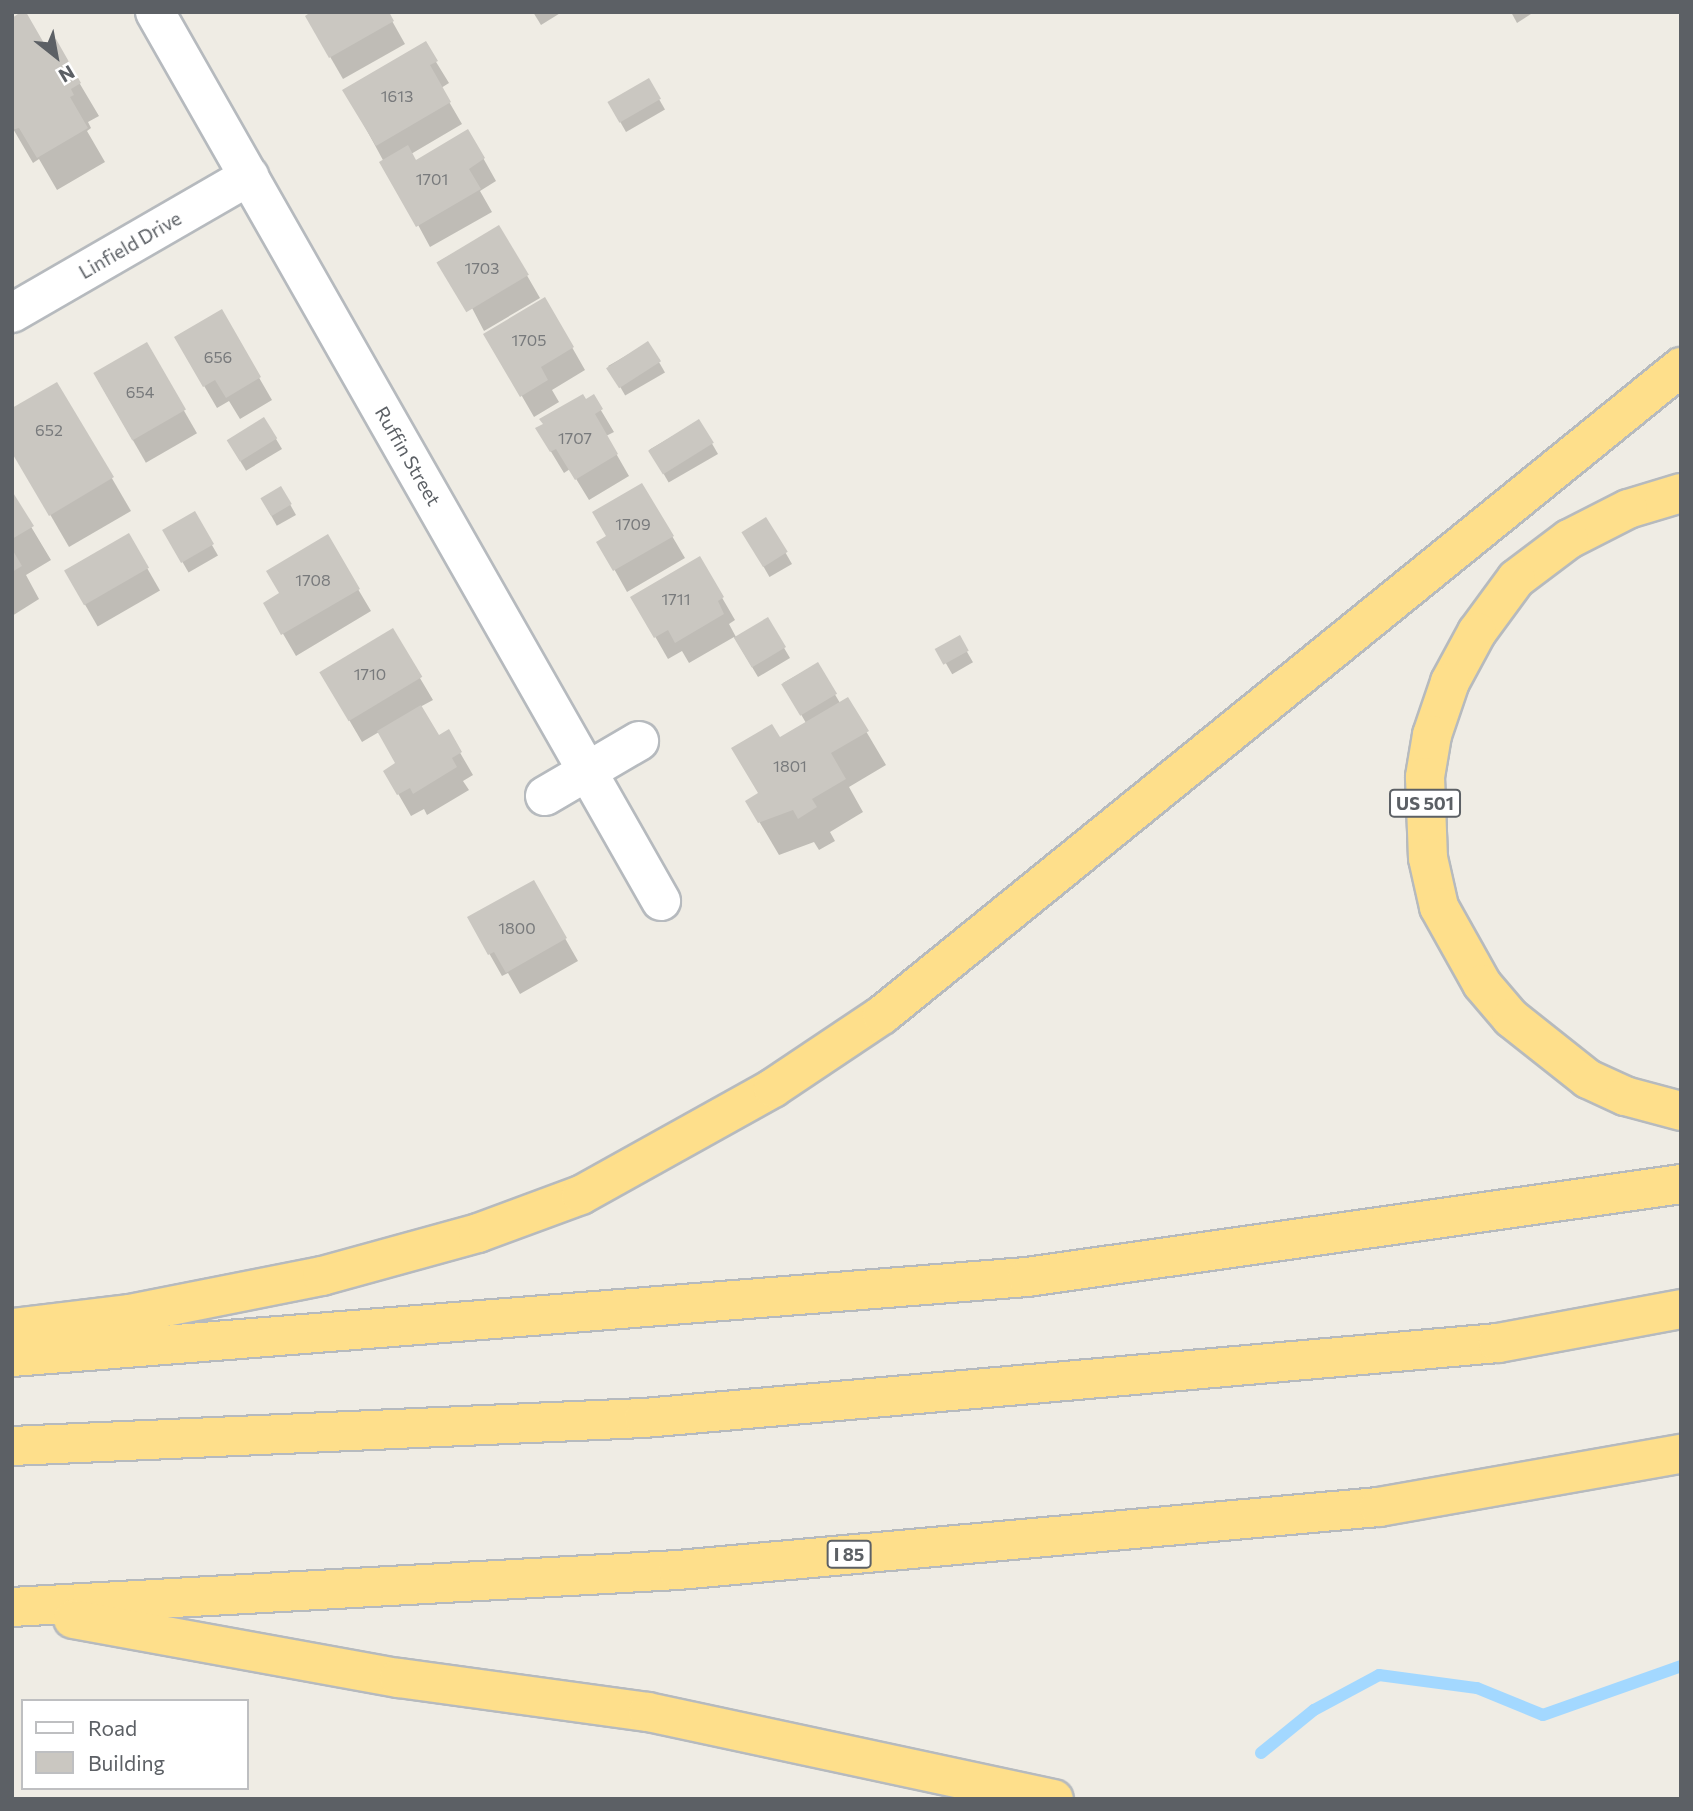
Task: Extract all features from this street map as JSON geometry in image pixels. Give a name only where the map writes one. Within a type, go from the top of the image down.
[{"type":"highway","points":[[12,1328],[130,1314],[322,1276],[478,1233],[582,1195],[773,1088],[882,1015],[1681,367]]},
{"type":"highway","name":"US 501","points":[[1681,494],[1628,509],[1593,527],[1516,579],[1477,632],[1450,682],[1432,735],[1424,812],[1428,858],[1439,907],[1458,946],[1496,1001],[1550,1053],[1588,1079],[1625,1096],[1681,1111]]},
{"type":"highway","points":[[12,1357],[1027,1277],[1681,1184]]},
{"type":"highway","points":[[12,1446],[657,1417],[1498,1343],[1681,1309]]},
{"type":"highway","name":"I 85","points":[[12,1608],[678,1570],[1379,1507],[1681,1454]]},
{"type":"highway","points":[[12,1608],[399,1678],[648,1712],[1054,1799]]},
{"type":"street","name":"Ruffin Street","points":[[156,12],[660,901]]},
{"type":"street","name":"Linfield Drive","points":[[12,313],[249,176]]},
{"type":"street","points":[[545,796],[639,740]]},
{"type":"building","points":[[26,12],[45,45],[56,39],[81,83],[71,89],[74,95],[70,97],[88,128],[37,158],[19,128],[12,130],[12,18]]},
{"type":"building","points":[[311,12],[389,12],[394,21],[329,58],[305,16]]},
{"type":"building","points":[[426,41],[438,61],[430,65],[451,102],[376,146],[342,90]]},
{"type":"building","points":[[649,78],[661,99],[619,123],[607,102]]},
{"type":"building","points":[[468,129],[485,158],[469,169],[481,189],[416,227],[379,162],[408,145],[416,160]]},
{"type":"building","points":[[499,225],[529,275],[466,312],[436,263]]},
{"type":"building","points":[[545,297],[574,347],[541,367],[548,380],[520,397],[483,334]]},
{"type":"building","points":[[222,309],[261,377],[226,398],[215,380],[203,387],[174,337]]},
{"type":"building","points":[[648,341],[661,361],[619,388],[606,368]]},
{"type":"building","points":[[147,342],[186,410],[132,441],[93,373]]},
{"type":"building","points":[[57,382],[114,477],[49,516],[12,453],[12,408]]},
{"type":"building","points":[[583,394],[586,399],[594,394],[603,409],[595,414],[618,454],[575,480],[556,449],[550,452],[535,428],[543,424],[539,419]]},
{"type":"building","points":[[264,417],[277,438],[240,462],[227,440]]},
{"type":"building","points":[[699,419],[714,443],[663,475],[648,451]]},
{"type":"building","points":[[642,483],[674,536],[613,571],[596,542],[606,536],[592,512]]},
{"type":"building","points":[[281,486],[292,504],[271,516],[260,498]]},
{"type":"building","points":[[12,491],[34,526],[12,539]]},
{"type":"building","points":[[195,511],[214,544],[181,563],[162,530]]},
{"type":"building","points":[[766,517],[788,552],[763,567],[741,532]]},
{"type":"building","points":[[129,533],[149,568],[84,605],[64,570]]},
{"type":"building","points":[[328,534],[360,589],[281,635],[263,603],[279,593],[266,571]]},
{"type":"building","points":[[12,549],[22,566],[12,572]]},
{"type":"building","points":[[700,556],[724,597],[718,601],[724,614],[675,643],[668,630],[654,638],[630,597]]},
{"type":"building","points":[[768,617],[786,647],[752,668],[734,638]]},
{"type":"building","points":[[393,628],[422,677],[349,721],[319,672]]},
{"type":"building","points":[[960,635],[969,651],[943,665],[935,649]]},
{"type":"building","points":[[818,662],[837,694],[800,716],[781,684]]},
{"type":"building","points":[[848,697],[869,731],[831,753],[846,779],[812,799],[817,807],[798,819],[793,810],[758,823],[745,801],[758,793],[731,748],[772,724],[780,737]]},
{"type":"building","points":[[421,705],[439,735],[449,729],[462,752],[452,758],[457,767],[413,794],[410,788],[397,795],[383,771],[395,763],[377,731]]},
{"type":"building","points":[[534,880],[567,938],[506,973],[494,952],[488,955],[467,917]]},
{"type":"waterway","points":[[1261,1753],[1314,1710],[1379,1675],[1477,1688],[1543,1715],[1681,1666]]}]
